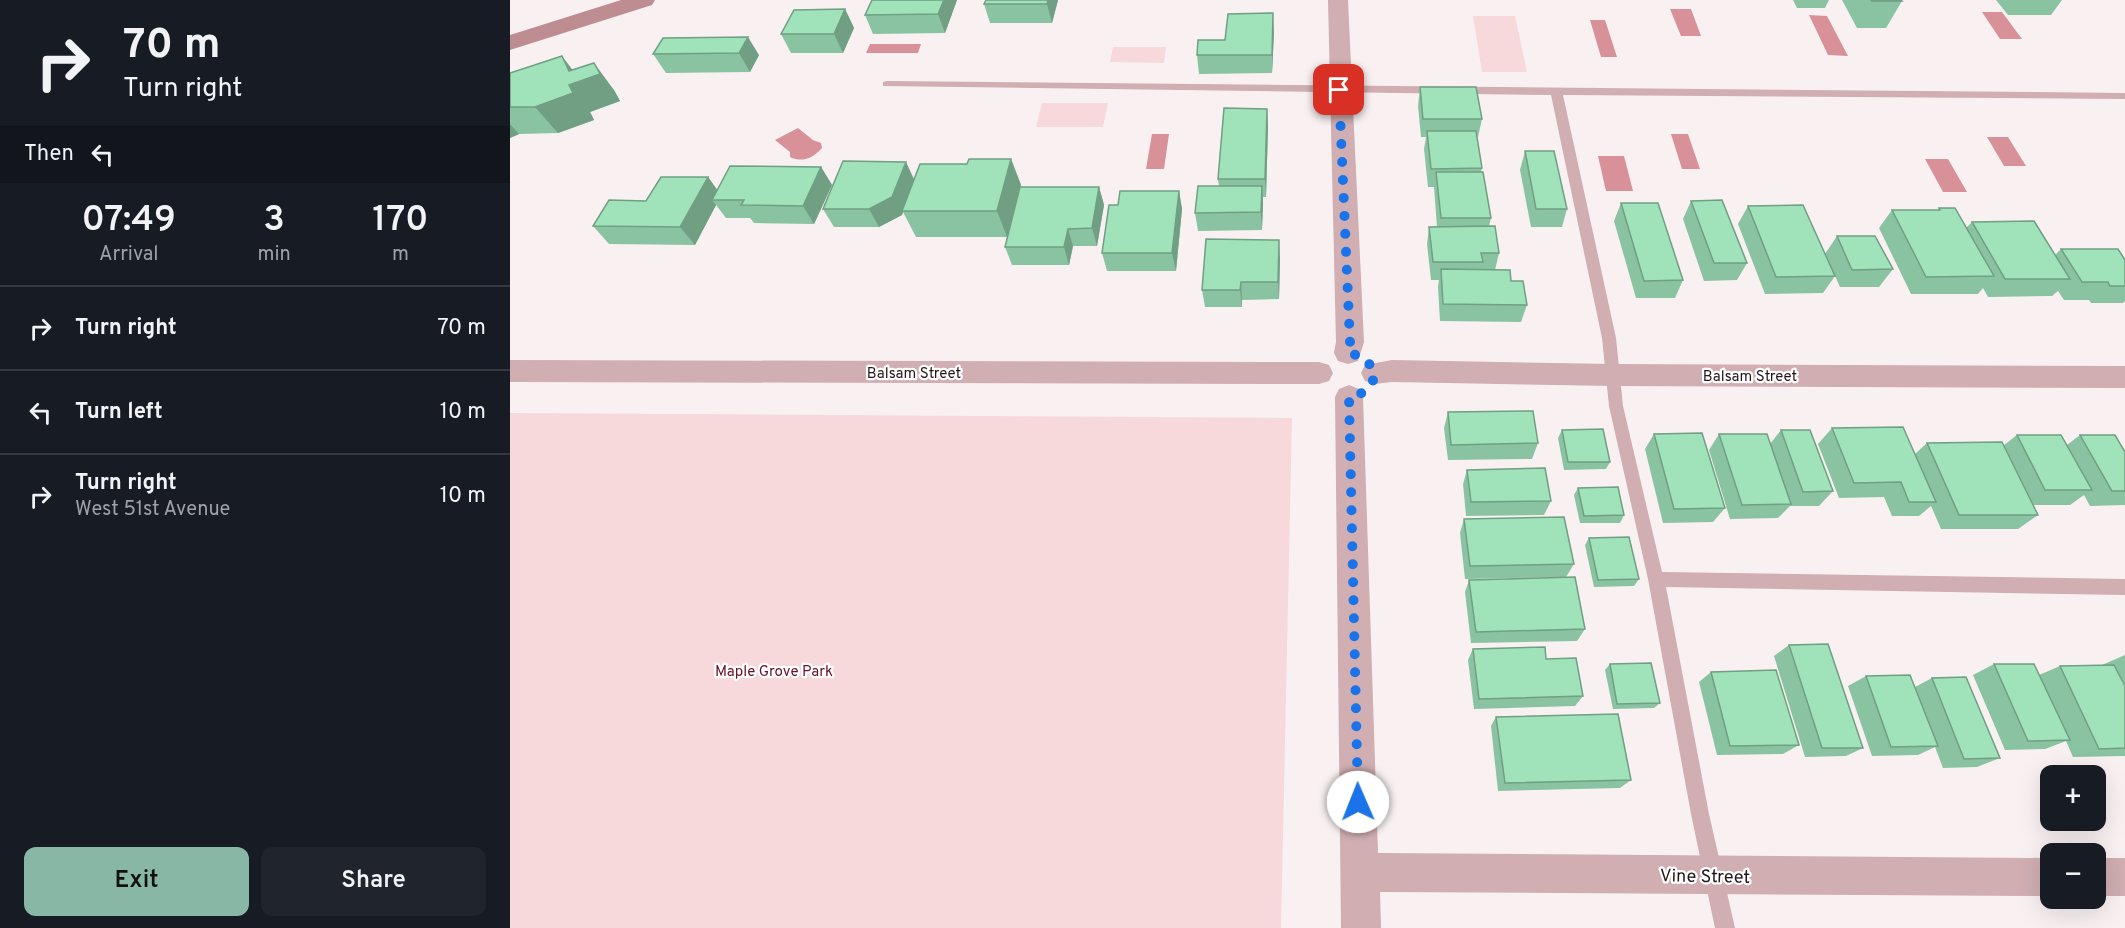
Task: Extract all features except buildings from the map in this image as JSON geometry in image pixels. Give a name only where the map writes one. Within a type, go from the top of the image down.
[{"type":"main road","points":[[510,43],[644,0]]},
{"type":"street","points":[[1338,0],[1339,90],[1350,342],[1348,352]]},
{"type":"street","points":[[1348,352],[1366,359],[1375,373],[1373,381],[1369,389],[1349,397],[1337,396],[1320,382],[1319,373],[1328,358],[1348,352]]},
{"type":"street","name":"Balsam Street","points":[[510,371],[1319,373]]},
{"type":"street","name":"Balsam Street","points":[[1375,373],[1392,371],[1613,375],[2125,378]]},
{"type":"street","points":[[1349,397],[1361,928]]},
{"type":"street","name":"Vine Street","points":[[1360,872],[2040,877]]},
{"type":"street","points":[[2106,877],[2125,877]]},
{"type":"lane","points":[[887,84],[2125,96]]},
{"type":"lane","points":[[1556,90],[1609,338],[1616,406],[1656,579],[1725,928]]},
{"type":"lane","points":[[1656,579],[2125,587]]},
{"type":"green space","points":[[1473,16],[1515,16],[1527,72],[1482,72]]},
{"type":"green space","points":[[1113,47],[1166,47],[1164,63],[1110,62]]},
{"type":"green space","points":[[1042,103],[1108,103],[1103,127],[1036,127]]},
{"type":"green space","name":"Maple Grove Park","points":[[510,413],[1292,418],[1281,928],[510,928]]},
{"type":"shaded area","points":[[1670,9],[1691,9],[1701,36],[1681,36]]},
{"type":"shaded area","points":[[1982,12],[2002,12],[2022,39],[2000,39]]},
{"type":"shaded area","points":[[1809,15],[1827,16],[1848,56],[1828,55]]},
{"type":"shaded area","points":[[1590,20],[1605,20],[1617,57],[1601,57]]},
{"type":"shaded area","points":[[870,44],[921,44],[918,53],[866,53]]},
{"type":"shaded area","points":[[798,128],[813,140],[821,143],[822,148],[808,158],[799,160],[790,157],[790,152],[775,140]]},
{"type":"shaded area","points":[[1152,134],[1169,134],[1164,169],[1146,169]]},
{"type":"shaded area","points":[[1671,134],[1688,134],[1700,169],[1682,169]]},
{"type":"shaded area","points":[[1987,137],[2008,137],[2026,166],[2004,166]]},
{"type":"shaded area","points":[[1598,156],[1624,156],[1633,191],[1606,191]]},
{"type":"shaded area","points":[[1925,159],[1948,159],[1967,192],[1943,192]]},
{"type":"route","points":[[1339,90],[1350,342],[1348,352],[1366,359],[1372,365],[1375,373],[1369,389],[1359,395],[1349,397],[1358,802]]}]
